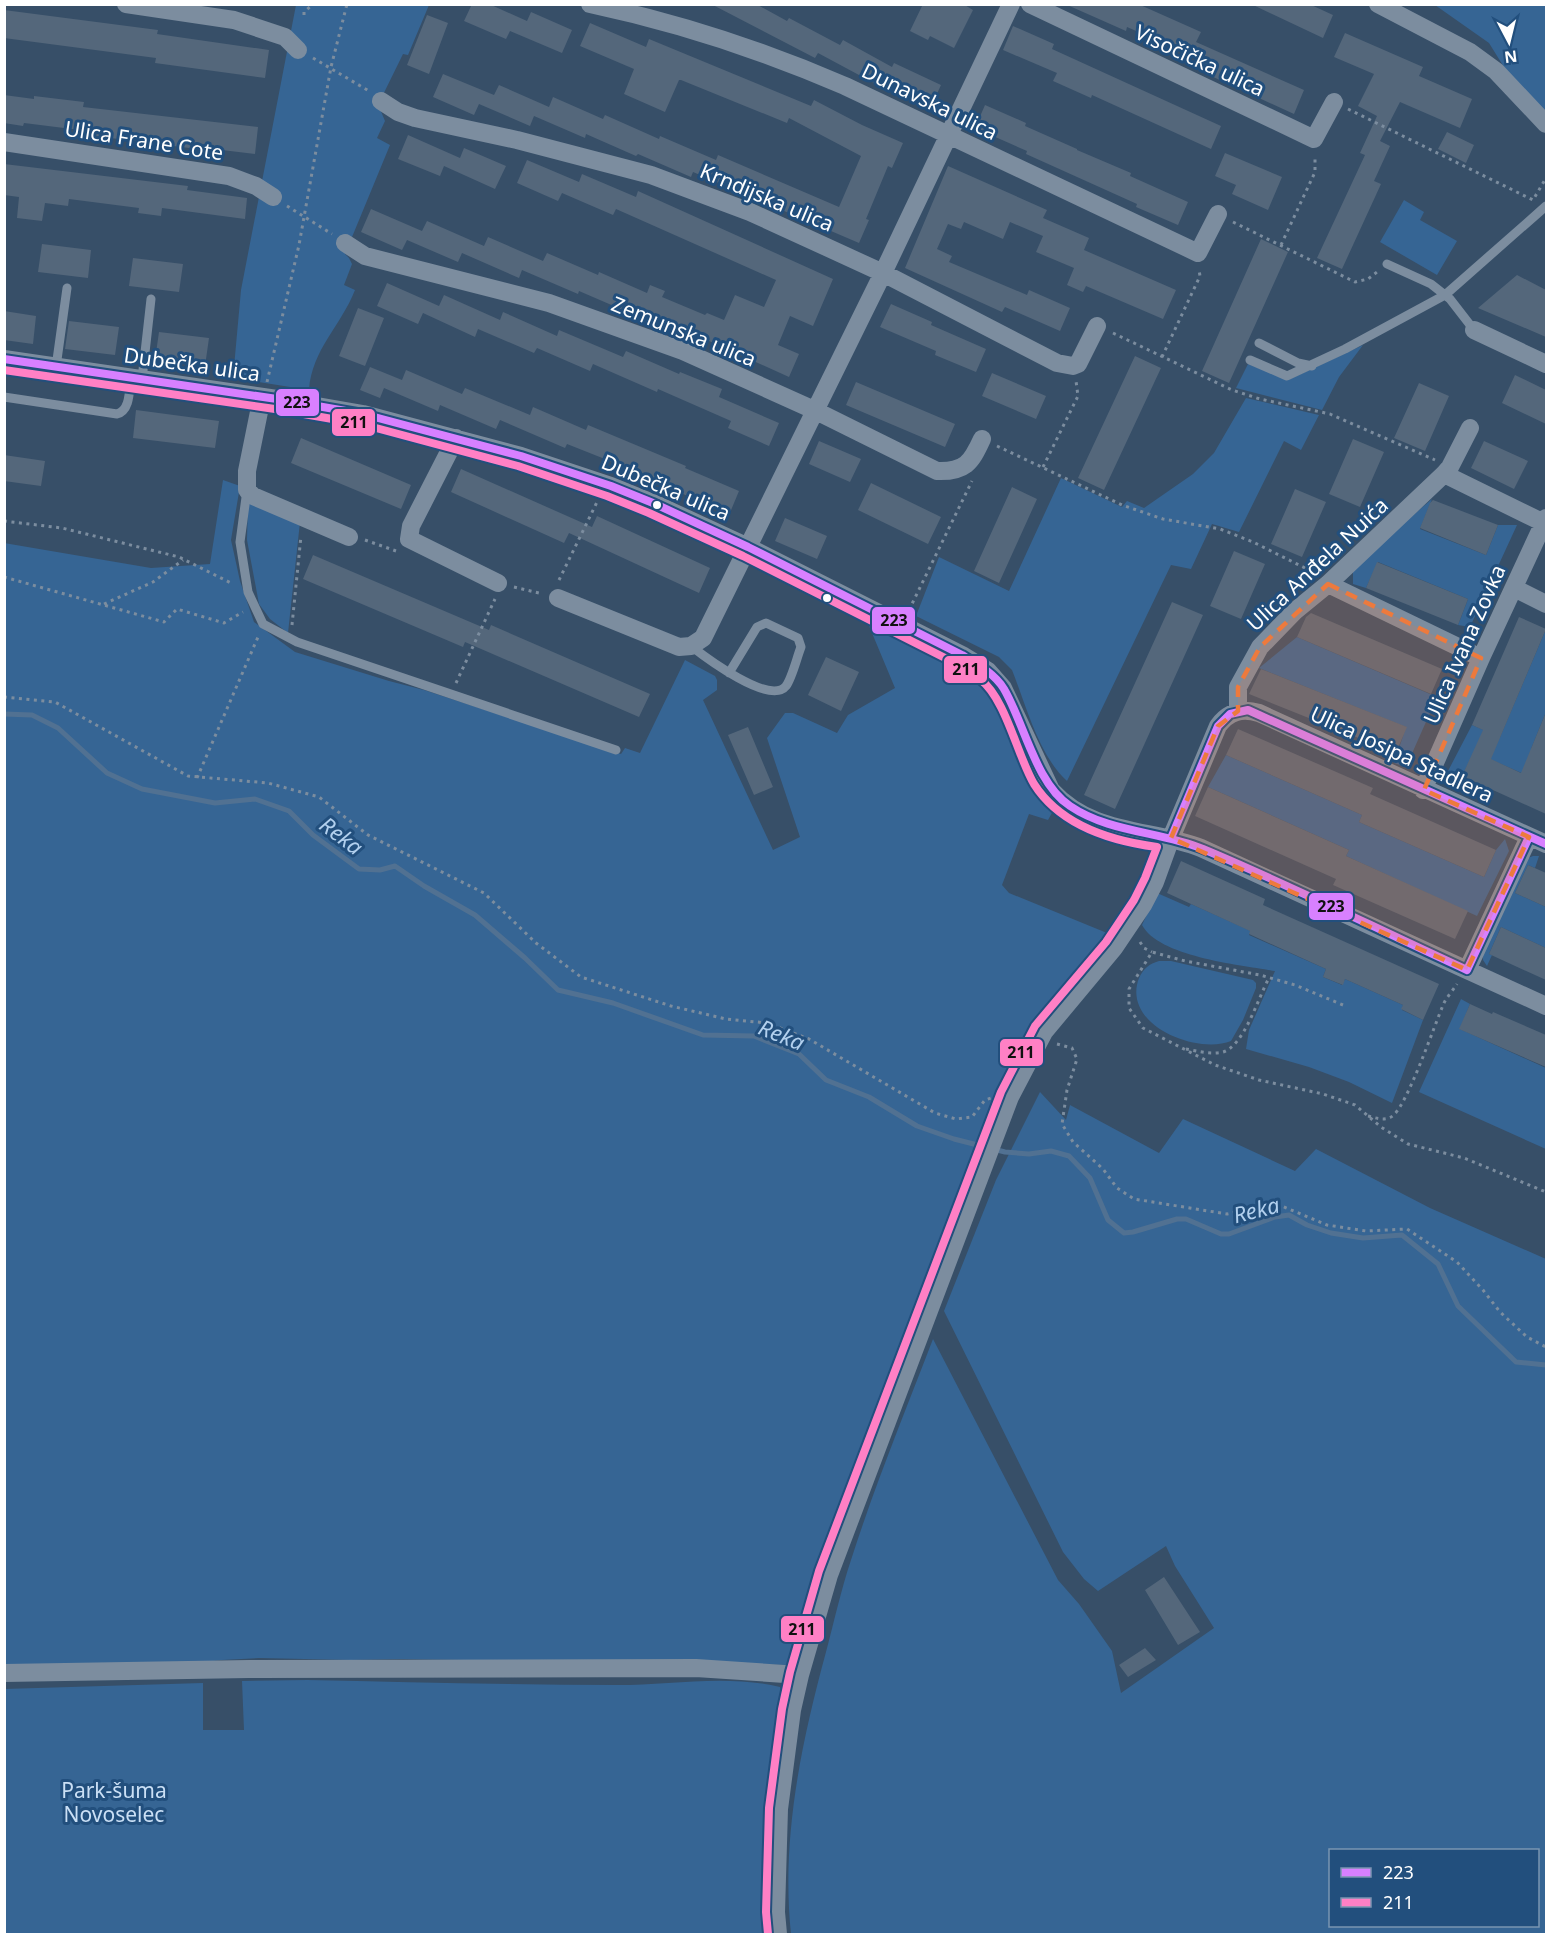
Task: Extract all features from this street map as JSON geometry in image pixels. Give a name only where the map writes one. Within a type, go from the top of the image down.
[{"type":"street","points":[[126,4],[234,20],[285,37],[298,50]]},
{"type":"street","name":"Dunavska ulica","points":[[590,4],[648,16],[745,46],[845,86],[1198,253]]},
{"type":"street","points":[[555,597],[679,647],[691,646],[703,638],[883,273],[1011,4]]},
{"type":"street","name":"Visočička ulica","points":[[1030,4],[1314,139]]},
{"type":"street","points":[[1377,4],[1470,52],[1496,71],[1546,124]]},
{"type":"street","name":"Krndijska ulica","points":[[381,101],[398,112],[416,118],[586,157],[680,185],[750,212],[883,273],[1057,363],[1073,366]]},
{"type":"street","points":[[1314,139],[1334,102]]},
{"type":"street","name":"Ulica Frane Cote","points":[[4,142],[229,176],[256,186],[273,197]]},
{"type":"street","points":[[1198,253],[1218,214]]},
{"type":"street","name":"Zemunska ulica","points":[[345,243],[365,256],[549,303],[672,347],[814,410],[937,471],[951,472]]},
{"type":"street","points":[[1073,366],[1083,358],[1096,326]]},
{"type":"street","points":[[1474,330],[1546,364]]},
{"type":"street","name":"Dubečka ulica","points":[[4,359],[136,378],[264,392],[363,414],[521,456],[653,503],[748,547],[962,655],[988,671],[1003,688],[1044,777],[1051,790],[1062,802],[1078,812],[1122,830],[1171,838]]},
{"type":"street","points":[[264,392],[247,471],[247,490],[253,496],[349,537]]},
{"type":"street","name":"Ulica Anđela Nuića","points":[[1238,711],[1238,687],[1260,647],[1295,611],[1328,584],[1447,470],[1470,428]]},
{"type":"street","points":[[456,438],[411,526],[410,539],[500,584]]},
{"type":"street","points":[[951,472],[972,460],[981,439]]},
{"type":"street","points":[[1447,470],[1545,521]]},
{"type":"street","name":"Ulica Ivana Zovka","points":[[1423,790],[1545,521]]},
{"type":"street","points":[[1328,584],[1481,658]]},
{"type":"street","points":[[1514,588],[1546,604]]},
{"type":"street","name":"Ulica Josipa Stadlera","points":[[1238,711],[1248,710],[1259,713],[1423,790],[1546,844]]},
{"type":"street","points":[[778,1935],[776,1912],[779,1809],[792,1710],[829,1575],[1010,1097],[1041,1039],[1123,936],[1155,882],[1218,726],[1230,714],[1238,711]]},
{"type":"street","points":[[1467,970],[1529,837]]},
{"type":"street","points":[[1171,838],[1201,848],[1546,1006]]},
{"type":"street","points":[[4,1673],[249,1669],[696,1668],[800,1675]]},
{"type":"lane","points":[[1250,360],[1287,376],[1312,366],[1445,295],[1546,206]]},
{"type":"lane","points":[[1388,264],[1431,284],[1445,295],[1474,330]]},
{"type":"lane","points":[[56,367],[67,288]]},
{"type":"lane","points":[[4,397],[117,414],[122,412],[136,378],[151,299]]},
{"type":"lane","points":[[1258,343],[1298,363],[1312,366]]},
{"type":"lane","points":[[247,490],[240,542],[248,592],[263,624],[290,639],[451,696],[616,750]]},
{"type":"lane","points":[[691,646],[729,673],[769,692],[778,692],[786,687],[801,647],[798,638],[766,623],[757,627],[729,673]]},
{"type":"path","points":[[304,15],[304,12],[313,4]]},
{"type":"path","points":[[264,392],[304,216],[331,67],[347,4]]},
{"type":"path","points":[[331,67],[381,98],[381,101]]},
{"type":"path","points":[[1334,102],[1533,200],[1546,178]]},
{"type":"path","points":[[1281,245],[1315,172],[1314,139]]},
{"type":"path","points":[[1218,214],[1355,282],[1368,279],[1388,264]]},
{"type":"path","points":[[304,216],[345,243]]},
{"type":"path","points":[[1162,357],[1200,276],[1198,253]]},
{"type":"path","points":[[1096,326],[1233,390],[1260,399],[1330,414],[1447,470]]},
{"type":"path","points":[[1042,467],[1078,396],[1073,366]]},
{"type":"path","points":[[981,439],[1122,505],[1163,519],[1220,529],[1253,542],[1312,571],[1328,584]]},
{"type":"path","points":[[902,625],[972,481],[951,472]]},
{"type":"path","points":[[451,696],[500,584],[555,597],[605,484]]},
{"type":"path","points":[[290,639],[303,517]]},
{"type":"path","points":[[4,521],[62,528],[183,560],[248,592]]},
{"type":"path","points":[[349,537],[396,551],[410,539]]},
{"type":"path","points":[[103,605],[153,582],[183,560]]},
{"type":"path","points":[[4,577],[164,622],[177,609],[224,623],[254,605]]},
{"type":"path","points":[[197,778],[263,624]]},
{"type":"path","points":[[4,697],[55,702],[188,776],[268,783],[319,797],[368,835],[484,893],[536,943],[581,977],[671,1006],[726,1019],[767,1023],[809,1039],[935,1113],[956,1119],[972,1117],[986,1100],[997,1095],[1010,1097]]},
{"type":"path","points":[[1343,1005],[1295,985],[1185,962],[1152,952],[1129,989],[1129,1008],[1143,1028],[1215,1065],[1259,1080],[1323,1094],[1355,1105],[1381,1127],[1408,1144],[1464,1158],[1546,1192]]},
{"type":"path","points":[[1368,1116],[1382,1119],[1391,1117],[1398,1111],[1445,1002],[1467,970]]},
{"type":"path","points":[[1182,1048],[1221,1053],[1232,1049],[1243,1035],[1269,978]]},
{"type":"path","points":[[1041,1039],[1072,1048],[1077,1059],[1062,1124],[1067,1133],[1073,1142],[1103,1169],[1116,1188],[1134,1199],[1227,1214],[1277,1204],[1327,1225],[1366,1231],[1407,1229],[1457,1262],[1500,1312],[1527,1337],[1546,1347]]},
{"type":"highlighted area","points":[[1328,584],[1481,658],[1424,790],[1529,837],[1467,970],[1171,838],[1218,726],[1238,711],[1238,687],[1260,647]]},
{"type":"green space","points":[[296,5],[429,5],[408,55],[403,54],[377,107],[385,121],[377,138],[390,145],[345,254],[352,264],[344,285],[355,290],[315,362],[309,390],[233,378],[241,290]]},
{"type":"green space","points":[[1435,5],[1546,5],[1546,115],[1517,88],[1489,43]]},
{"type":"green space","points":[[1404,200],[1424,212],[1420,220],[1457,241],[1437,275],[1380,242]]},
{"type":"green space","points":[[1363,345],[1339,377],[1322,410],[1236,388],[1248,364],[1288,380]]},
{"type":"green space","points":[[1246,398],[1319,415],[1301,450],[1284,441],[1239,532],[1212,524],[1191,569],[1171,565],[1067,781],[1057,770],[1041,744],[1012,670],[999,657],[916,616],[939,557],[1009,591],[1061,478],[1122,507],[1127,501],[1144,508],[1193,474],[1214,453]]},
{"type":"green space","points":[[223,480],[240,486],[231,540],[240,581],[254,622],[295,652],[424,690],[621,754],[625,748],[640,753],[685,660],[715,676],[717,690],[703,700],[773,850],[800,837],[767,738],[785,713],[793,713],[837,733],[848,715],[895,688],[867,621],[981,680],[1001,711],[1031,781],[1053,811],[1048,820],[1029,814],[1002,885],[1009,893],[1107,933],[1033,1034],[1011,1073],[984,1134],[942,1244],[929,1271],[850,1484],[794,1659],[787,1665],[259,1658],[158,1667],[5,1668],[4,543],[151,568],[210,564]]},
{"type":"green space","points":[[1432,499],[1420,529],[1486,555],[1498,525],[1517,525],[1470,627],[1458,625],[1468,599],[1378,562],[1366,588],[1353,584],[1353,572],[1373,549]]},
{"type":"green space","points":[[248,500],[300,522],[288,633],[270,619],[259,604],[247,540]]},
{"type":"green space","points":[[1546,629],[1546,712],[1531,749],[1546,756],[1546,784],[1474,752],[1462,776],[1450,777],[1448,771],[1472,725],[1500,737]]},
{"type":"green space","points":[[1297,637],[1437,697],[1406,767],[1394,763],[1406,727],[1259,668]]},
{"type":"green space","points":[[1226,755],[1362,815],[1359,822],[1484,877],[1496,850],[1505,839],[1509,851],[1477,916],[1346,856],[1349,850],[1208,787]]},
{"type":"green space","points":[[1539,856],[1535,868],[1528,865],[1515,893],[1546,907],[1546,948],[1501,927],[1489,954],[1492,955],[1487,966],[1483,960],[1483,952],[1528,858]]},
{"type":"green space","points":[[1157,893],[1189,907],[1191,904],[1251,931],[1249,935],[1326,969],[1323,977],[1342,985],[1345,979],[1403,1005],[1402,1010],[1423,1020],[1392,1103],[1349,1082],[1309,1067],[1246,1049],[1249,1030],[1275,971],[1202,958],[1165,945],[1151,936],[1142,925]]},
{"type":"green space","points":[[1159,961],[1171,961],[1253,980],[1256,983],[1243,1020],[1231,1041],[1200,1044],[1182,1040],[1151,1022],[1141,1010],[1136,995],[1139,978],[1143,972],[1150,965]]},
{"type":"green space","points":[[1461,999],[1470,1004],[1460,1029],[1546,1068],[1546,1149],[1419,1092]]},
{"type":"green space","points":[[1040,1092],[1066,1120],[1070,1105],[1159,1153],[1183,1119],[1295,1171],[1316,1149],[1430,1208],[1546,1259],[1546,1934],[791,1934],[789,1863],[791,1827],[801,1757],[817,1687],[860,1532],[933,1339],[1058,1580],[1079,1604],[1112,1651],[1121,1693],[1214,1628],[1175,1566],[1166,1546],[1098,1591],[1084,1579],[1063,1552],[944,1311],[996,1180]]},
{"type":"green space","name":"Park-šuma Novoselec","points":[[242,1681],[617,1685],[739,1681],[780,1687],[784,1714],[768,1814],[766,1934],[5,1934],[4,1689],[203,1683],[203,1730],[244,1730]]},
{"type":"building","points":[[472,4],[489,4],[527,21],[531,12],[572,30],[562,53],[510,31],[506,39],[464,21]]},
{"type":"building","points":[[711,4],[756,4],[787,21],[789,18],[840,45],[843,40],[892,67],[894,63],[941,85],[930,109],[818,53],[815,58]]},
{"type":"building","points":[[923,4],[963,4],[973,10],[954,48],[930,36],[928,40],[910,31]]},
{"type":"building","points":[[1065,4],[1138,4],[1201,32],[1196,42],[1304,90],[1294,114],[1198,70],[1203,60],[1127,27],[1126,31]]},
{"type":"building","points":[[1251,4],[1309,4],[1333,15],[1323,38]]},
{"type":"building","points":[[4,10],[158,30],[157,34],[269,50],[265,78],[155,63],[156,58],[4,38]]},
{"type":"building","points":[[427,15],[448,23],[429,74],[407,65]]},
{"type":"building","points":[[590,23],[646,47],[649,39],[811,106],[814,100],[903,143],[892,168],[888,166],[866,219],[869,220],[859,243],[693,172],[691,177],[638,154],[636,156],[586,134],[585,138],[534,116],[530,126],[479,104],[474,115],[433,97],[443,74],[494,95],[499,85],[549,107],[553,97],[603,119],[605,115],[659,139],[660,136],[716,160],[718,155],[839,207],[861,156],[789,118],[787,123],[681,80],[665,112],[624,94],[634,69],[580,46]]},
{"type":"building","points":[[1013,26],[1054,44],[1052,49],[1221,126],[1211,149],[1092,95],[1091,98],[1053,81],[1057,73],[1003,50]]},
{"type":"building","points":[[1345,33],[1423,67],[1419,76],[1472,99],[1460,128],[1400,102],[1380,141],[1390,146],[1374,181],[1381,184],[1342,269],[1317,258],[1365,155],[1360,153],[1377,116],[1358,106],[1374,74],[1334,57]]},
{"type":"building","points":[[4,95],[84,102],[83,107],[258,127],[255,154],[87,135],[88,131],[24,123],[23,126],[4,123]]},
{"type":"building","points":[[985,105],[1188,202],[1178,225],[1136,207],[1137,204],[1026,154],[1027,151],[975,128]]},
{"type":"building","points":[[1447,132],[1474,145],[1466,163],[1438,149]]},
{"type":"building","points":[[408,135],[460,158],[464,148],[506,166],[495,189],[444,166],[440,176],[398,159]]},
{"type":"building","points":[[1225,153],[1282,177],[1268,210],[1232,194],[1236,185],[1215,176]]},
{"type":"building","points":[[527,160],[579,182],[582,174],[636,197],[638,191],[833,279],[813,326],[790,316],[778,345],[799,354],[789,377],[678,327],[677,330],[632,310],[630,313],[579,291],[578,294],[522,270],[519,278],[462,253],[458,262],[407,240],[402,250],[361,232],[371,209],[422,231],[427,221],[484,246],[488,237],[543,261],[547,253],[647,293],[650,285],[665,291],[662,297],[705,315],[707,313],[724,320],[735,295],[764,307],[776,280],[616,209],[613,215],[562,193],[558,201],[517,183]]},
{"type":"building","points":[[4,164],[188,186],[187,190],[247,198],[245,219],[162,208],[161,216],[138,213],[139,208],[69,199],[68,206],[45,203],[42,221],[17,218],[19,197],[4,195]]},
{"type":"building","points":[[948,166],[1047,210],[1043,218],[1089,238],[1084,250],[1176,290],[1163,319],[1086,286],[1083,292],[1067,285],[1074,268],[1036,252],[1043,236],[1010,222],[1003,239],[964,222],[961,229],[948,224],[937,249],[952,256],[949,262],[1027,295],[1029,290],[1070,308],[1060,331],[1005,307],[1002,312],[905,268]]},
{"type":"building","points":[[1261,239],[1288,252],[1229,383],[1202,371]]},
{"type":"building","points":[[42,244],[91,250],[88,278],[38,272]]},
{"type":"building","points":[[133,258],[183,264],[179,292],[129,286]]},
{"type":"building","points":[[1517,275],[1546,290],[1546,337],[1478,308]]},
{"type":"building","points":[[387,283],[439,306],[444,295],[500,320],[503,312],[557,336],[559,330],[623,357],[626,351],[679,374],[680,372],[722,389],[719,397],[779,423],[769,446],[728,428],[731,421],[593,364],[590,371],[537,348],[534,353],[478,329],[475,337],[423,313],[418,324],[377,306]]},
{"type":"building","points":[[891,304],[932,322],[931,325],[986,349],[976,372],[935,355],[936,351],[880,327]]},
{"type":"building","points":[[358,308],[384,318],[365,366],[339,356]]},
{"type":"building","points":[[4,311],[36,316],[33,344],[4,340]]},
{"type":"building","points":[[69,321],[119,327],[115,355],[65,349]]},
{"type":"building","points":[[159,332],[209,338],[205,366],[155,360]]},
{"type":"building","points":[[1135,356],[1161,368],[1104,490],[1078,478]]},
{"type":"building","points":[[370,367],[402,380],[406,370],[462,394],[465,388],[530,415],[533,407],[586,430],[588,425],[739,491],[729,515],[620,465],[567,444],[565,448],[500,420],[496,429],[440,405],[438,411],[384,388],[380,398],[360,390]]},
{"type":"building","points":[[992,373],[1046,396],[1036,419],[982,396]]},
{"type":"building","points":[[1515,375],[1546,390],[1546,424],[1502,403]]},
{"type":"building","points":[[856,382],[955,424],[945,447],[846,405]]},
{"type":"building","points":[[1419,383],[1449,396],[1425,451],[1394,438]]},
{"type":"building","points":[[136,410],[219,421],[215,448],[133,438]]},
{"type":"building","points":[[301,438],[411,485],[401,509],[291,463]]},
{"type":"building","points":[[1353,439],[1384,452],[1360,507],[1329,494]]},
{"type":"building","points":[[819,441],[861,459],[850,482],[809,464]]},
{"type":"building","points":[[1484,441],[1528,461],[1514,489],[1471,468]]},
{"type":"building","points":[[4,455],[45,461],[41,486],[4,481]]},
{"type":"building","points":[[461,469],[592,527],[597,516],[710,568],[699,593],[569,533],[564,543],[451,492]]},
{"type":"building","points":[[871,483],[941,517],[928,544],[858,510]]},
{"type":"building","points":[[1012,487],[1037,499],[999,583],[974,571]]},
{"type":"building","points":[[1295,489],[1326,502],[1302,557],[1271,544]]},
{"type":"building","points":[[1433,500],[1498,525],[1486,555],[1420,528]]},
{"type":"building","points":[[785,518],[827,536],[817,559],[775,541]]},
{"type":"building","points":[[1234,551],[1265,564],[1241,619],[1210,606]]},
{"type":"building","points":[[313,555],[489,630],[491,625],[650,694],[639,717],[465,642],[463,647],[303,579]]},
{"type":"building","points":[[1377,562],[1468,599],[1458,625],[1366,588]]},
{"type":"building","points":[[1172,602],[1203,615],[1115,809],[1084,795]]},
{"type":"building","points":[[1311,613],[1442,669],[1431,694],[1297,637],[1306,617]]},
{"type":"building","points":[[1519,617],[1546,629],[1491,759],[1521,773],[1546,712],[1546,814],[1462,776],[1483,730],[1472,725]]},
{"type":"building","points":[[826,657],[859,672],[841,711],[808,695]]},
{"type":"building","points":[[1261,669],[1407,727],[1396,753],[1249,694]]},
{"type":"building","points":[[748,727],[773,787],[754,795],[728,735]]},
{"type":"building","points":[[1238,729],[1373,788],[1370,794],[1496,850],[1484,877],[1359,822],[1362,815],[1226,755]]},
{"type":"building","points":[[1208,787],[1349,850],[1346,856],[1468,911],[1455,939],[1333,885],[1336,879],[1195,816]]},
{"type":"building","points":[[1181,861],[1265,899],[1263,905],[1439,984],[1423,1020],[1401,1009],[1403,1005],[1345,979],[1343,985],[1323,977],[1326,969],[1167,893]]},
{"type":"building","points":[[1528,865],[1546,873],[1546,907],[1515,893]]},
{"type":"building","points":[[1501,927],[1546,948],[1546,980],[1489,954]]},
{"type":"building","points":[[1470,1004],[1546,1035],[1546,1067],[1459,1029]]},
{"type":"building","points":[[1164,1577],[1200,1632],[1178,1645],[1145,1590]]},
{"type":"building","points":[[1145,1648],[1156,1660],[1128,1677],[1119,1665]]},
{"type":"waterway","name":"Reka","points":[[4,714],[32,715],[58,728],[107,773],[142,789],[215,803],[255,799],[289,811],[313,835],[359,869],[380,870],[395,866],[424,886],[475,915],[558,990],[613,1003],[703,1035],[754,1036],[799,1054],[826,1080],[869,1097],[917,1126],[954,1139],[1005,1152],[1029,1154],[1051,1151],[1069,1156],[1090,1178],[1108,1220],[1124,1233],[1177,1219],[1186,1219],[1221,1234],[1229,1234],[1275,1217],[1289,1215],[1307,1225],[1331,1233],[1363,1238],[1402,1235],[1438,1264],[1458,1306],[1516,1362],[1546,1365]]},
{"type":"transit line","name":"223","points":[[4,359],[277,399],[363,414],[521,456],[611,486],[653,503],[748,547],[962,655],[985,669],[1004,689],[1048,783],[1058,796],[1085,815],[1118,827],[1169,838],[1203,849],[1467,970],[1529,837]]},
{"type":"transit line","name":"211","points":[[4,370],[275,409],[361,424],[518,466],[607,496],[649,513],[743,556],[972,673],[989,688],[997,700],[1028,772],[1045,798],[1058,810],[1088,829],[1122,840],[1157,847],[1134,900],[1106,942],[1035,1026],[1001,1092],[819,1571],[790,1672],[782,1709],[769,1808],[766,1912],[768,1934]]},
{"type":"transit line","name":"223","points":[[1171,838],[1218,726],[1230,714],[1248,710],[1546,844]]}]
